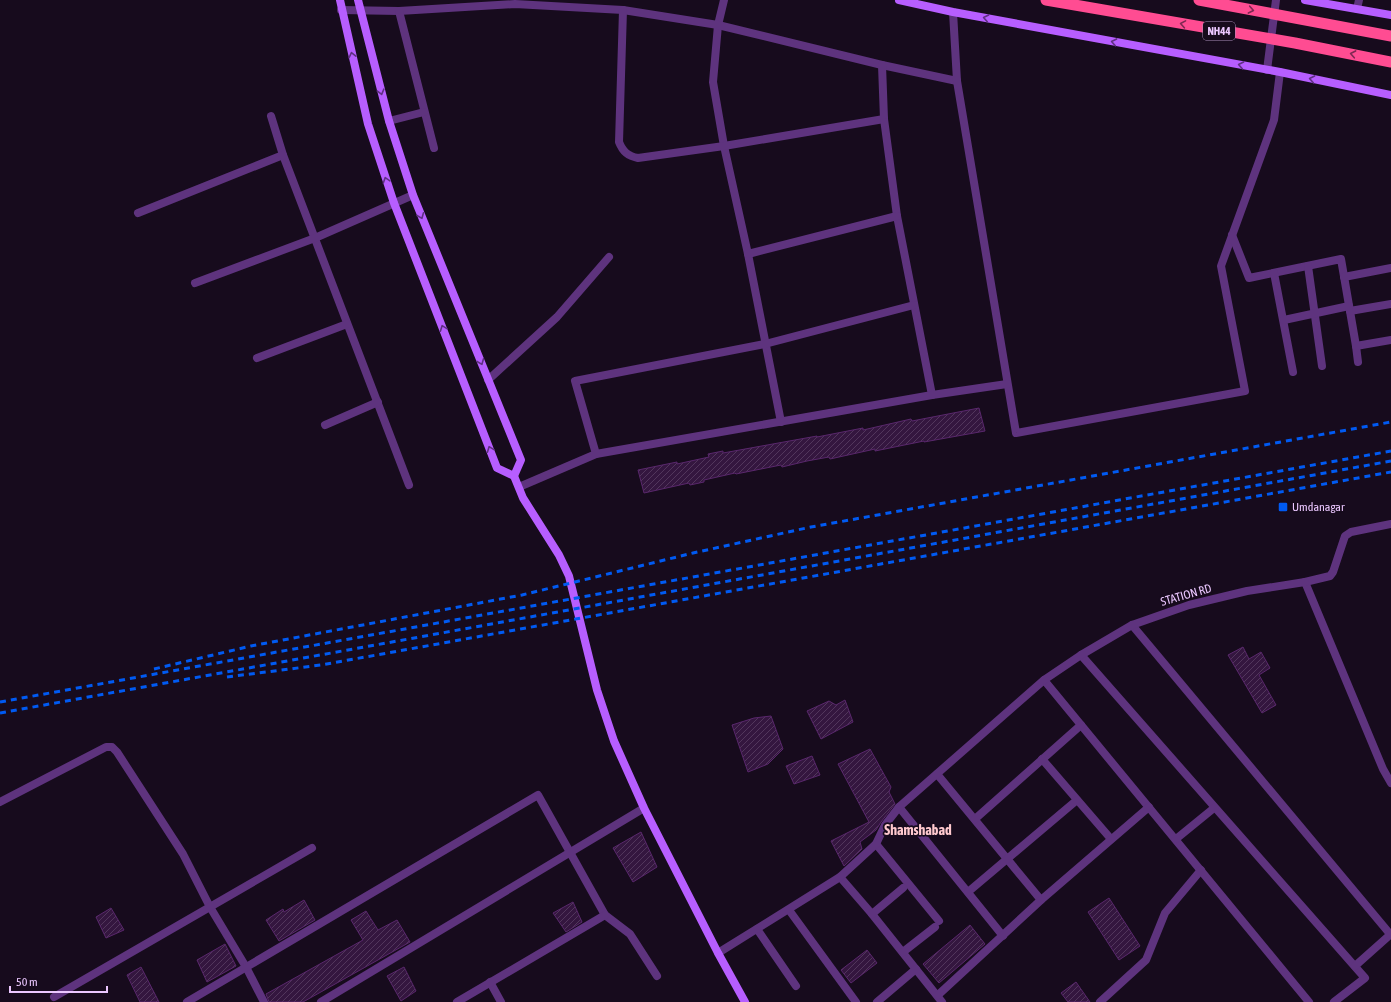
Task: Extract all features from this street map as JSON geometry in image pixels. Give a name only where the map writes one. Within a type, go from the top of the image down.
[{"type":"highway","name":"NH44","points":[[1046,0],[1295,43],[1391,62]]},
{"type":"highway","name":"NH44","points":[[1199,0],[1391,36]]},
{"type":"main road","points":[[340,0],[341,10],[368,124],[394,203],[497,468],[514,476],[523,498],[559,555],[569,576],[597,690],[614,741],[644,808],[718,953],[745,1002]]},
{"type":"main road","points":[[358,0],[389,121],[413,195],[521,460],[514,476]]},
{"type":"main road","points":[[899,0],[953,12],[1280,72],[1391,95]]},
{"type":"main road","points":[[1305,0],[1391,15]]},
{"type":"street","points":[[724,0],[718,25],[713,82],[724,146],[748,254],[781,422]]},
{"type":"street","points":[[1267,70],[1276,0]]},
{"type":"street","points":[[1357,10],[1359,0]]},
{"type":"street","points":[[341,10],[399,11],[515,2],[623,10],[718,25],[882,65],[957,81]]},
{"type":"street","points":[[623,10],[619,142],[622,150],[629,156],[638,158],[724,146],[884,119]]},
{"type":"street","points":[[399,11],[434,148]]},
{"type":"street","points":[[953,12],[957,81],[1016,433],[1245,391],[1221,266],[1274,120],[1280,72]]},
{"type":"street","points":[[882,65],[884,119],[897,216],[932,394]]},
{"type":"street","points":[[389,121],[424,112]]},
{"type":"street","points":[[271,116],[283,155],[346,324],[409,484]]},
{"type":"street","points":[[138,213],[283,155]]},
{"type":"street","points":[[195,283],[315,238],[413,195]]},
{"type":"street","points":[[748,254],[897,216]]},
{"type":"street","points":[[1232,235],[1250,278],[1341,259],[1358,362]]},
{"type":"street","points":[[488,380],[556,317],[609,257]]},
{"type":"street","points":[[1308,266],[1322,366]]},
{"type":"street","points":[[1344,277],[1391,268]]},
{"type":"street","points":[[1274,273],[1293,372]]},
{"type":"street","points":[[1284,320],[1315,313],[1391,304]]},
{"type":"street","points":[[596,454],[575,381],[765,344],[914,305]]},
{"type":"street","points":[[257,358],[346,324]]},
{"type":"street","points":[[1356,346],[1391,340]]},
{"type":"street","points":[[519,487],[596,454],[932,394],[1007,384]]},
{"type":"street","points":[[325,425],[378,402]]},
{"type":"street","name":"STATION RD","points":[[876,844],[885,825],[900,807],[1044,680],[1081,655],[1132,624],[1188,605],[1247,591],[1306,582],[1330,576],[1333,572],[1345,536],[1351,532],[1391,524]]},
{"type":"street","points":[[1306,582],[1383,769],[1391,783]]},
{"type":"street","points":[[1132,624],[1391,934],[1355,966]]},
{"type":"street","points":[[1081,655],[1365,978],[1334,1002]]},
{"type":"street","points":[[1044,680],[1309,1002]]},
{"type":"street","points":[[974,819],[1081,725]]},
{"type":"street","points":[[0,802],[106,747],[112,747],[117,752],[183,854],[210,907],[246,967],[264,1002]]},
{"type":"street","points":[[1042,759],[1111,839]]},
{"type":"street","points":[[1383,769],[1391,765]]},
{"type":"street","points":[[938,774],[1041,900]]},
{"type":"street","points":[[186,1002],[538,795],[572,852],[605,914],[630,934],[657,976]]},
{"type":"street","points":[[968,892],[1077,800]]},
{"type":"street","points":[[900,807],[1003,936]]},
{"type":"street","points":[[840,877],[872,914],[940,999],[1041,900],[1149,807]]},
{"type":"street","points":[[321,1002],[644,808]]},
{"type":"street","points":[[1176,839],[1214,808]]},
{"type":"street","points":[[718,953],[840,877],[876,844],[937,924],[903,952]]},
{"type":"street","points":[[54,996],[312,848]]},
{"type":"street","points":[[1100,1002],[1146,960],[1165,913],[1200,870]]},
{"type":"street","points":[[872,914],[903,888]]},
{"type":"street","points":[[789,910],[856,1002]]},
{"type":"street","points":[[457,1002],[605,914]]},
{"type":"street","points":[[757,929],[796,986]]},
{"type":"street","points":[[877,1002],[916,969]]},
{"type":"street","points":[[490,982],[501,1002]]},
{"type":"building","points":[[979,408],[985,431],[875,451],[875,449],[830,459],[829,457],[782,467],[781,465],[735,473],[704,480],[704,482],[690,485],[689,483],[644,493],[638,470],[709,457],[708,454],[723,451],[723,453],[863,428],[863,430],[911,419],[912,421]]},
{"type":"building","points":[[1243,647],[1249,659],[1261,652],[1270,668],[1259,675],[1276,705],[1262,713],[1228,655]]},
{"type":"building","points":[[845,700],[853,722],[821,739],[807,711],[829,701],[836,705]]},
{"type":"building","points":[[771,716],[783,749],[768,764],[748,772],[732,725],[754,718]]},
{"type":"building","points":[[870,749],[891,787],[889,792],[895,804],[876,830],[860,842],[862,849],[844,866],[831,841],[869,822],[838,764]]},
{"type":"building","points":[[812,756],[820,775],[794,784],[786,766]]},
{"type":"building","points":[[641,832],[657,867],[633,882],[613,848]]},
{"type":"building","points":[[1109,898],[1140,946],[1119,960],[1088,912]]},
{"type":"building","points":[[304,900],[315,920],[279,941],[266,920],[283,909],[284,912]]},
{"type":"building","points":[[573,902],[582,922],[566,932],[553,913]]},
{"type":"building","points":[[111,908],[124,930],[106,938],[96,917]]},
{"type":"building","points":[[366,911],[378,930],[397,920],[410,942],[303,1002],[269,1002],[266,994],[363,940],[351,920]]},
{"type":"building","points":[[970,925],[985,944],[939,983],[923,964]]},
{"type":"building","points":[[225,944],[236,966],[207,982],[197,960]]},
{"type":"building","points":[[867,950],[877,963],[851,983],[841,970]]},
{"type":"building","points":[[141,967],[159,1002],[140,1002],[127,975]]},
{"type":"building","points":[[404,967],[416,991],[401,1001],[387,976]]},
{"type":"building","points":[[1076,982],[1090,1002],[1068,1002],[1061,993]]},
{"type":"railway","points":[[154,669],[251,646],[522,595],[693,553],[811,527],[1391,422]]},
{"type":"railway","points":[[0,702],[1391,451]]},
{"type":"railway","points":[[0,713],[1391,461]]},
{"type":"railway","points":[[227,677],[321,665],[1391,472]]},
{"type":"place","name":"Umdanagar","points":[[1283,507]]},
{"type":"district","name":"Shamshabad","points":[[918,830]]}]
